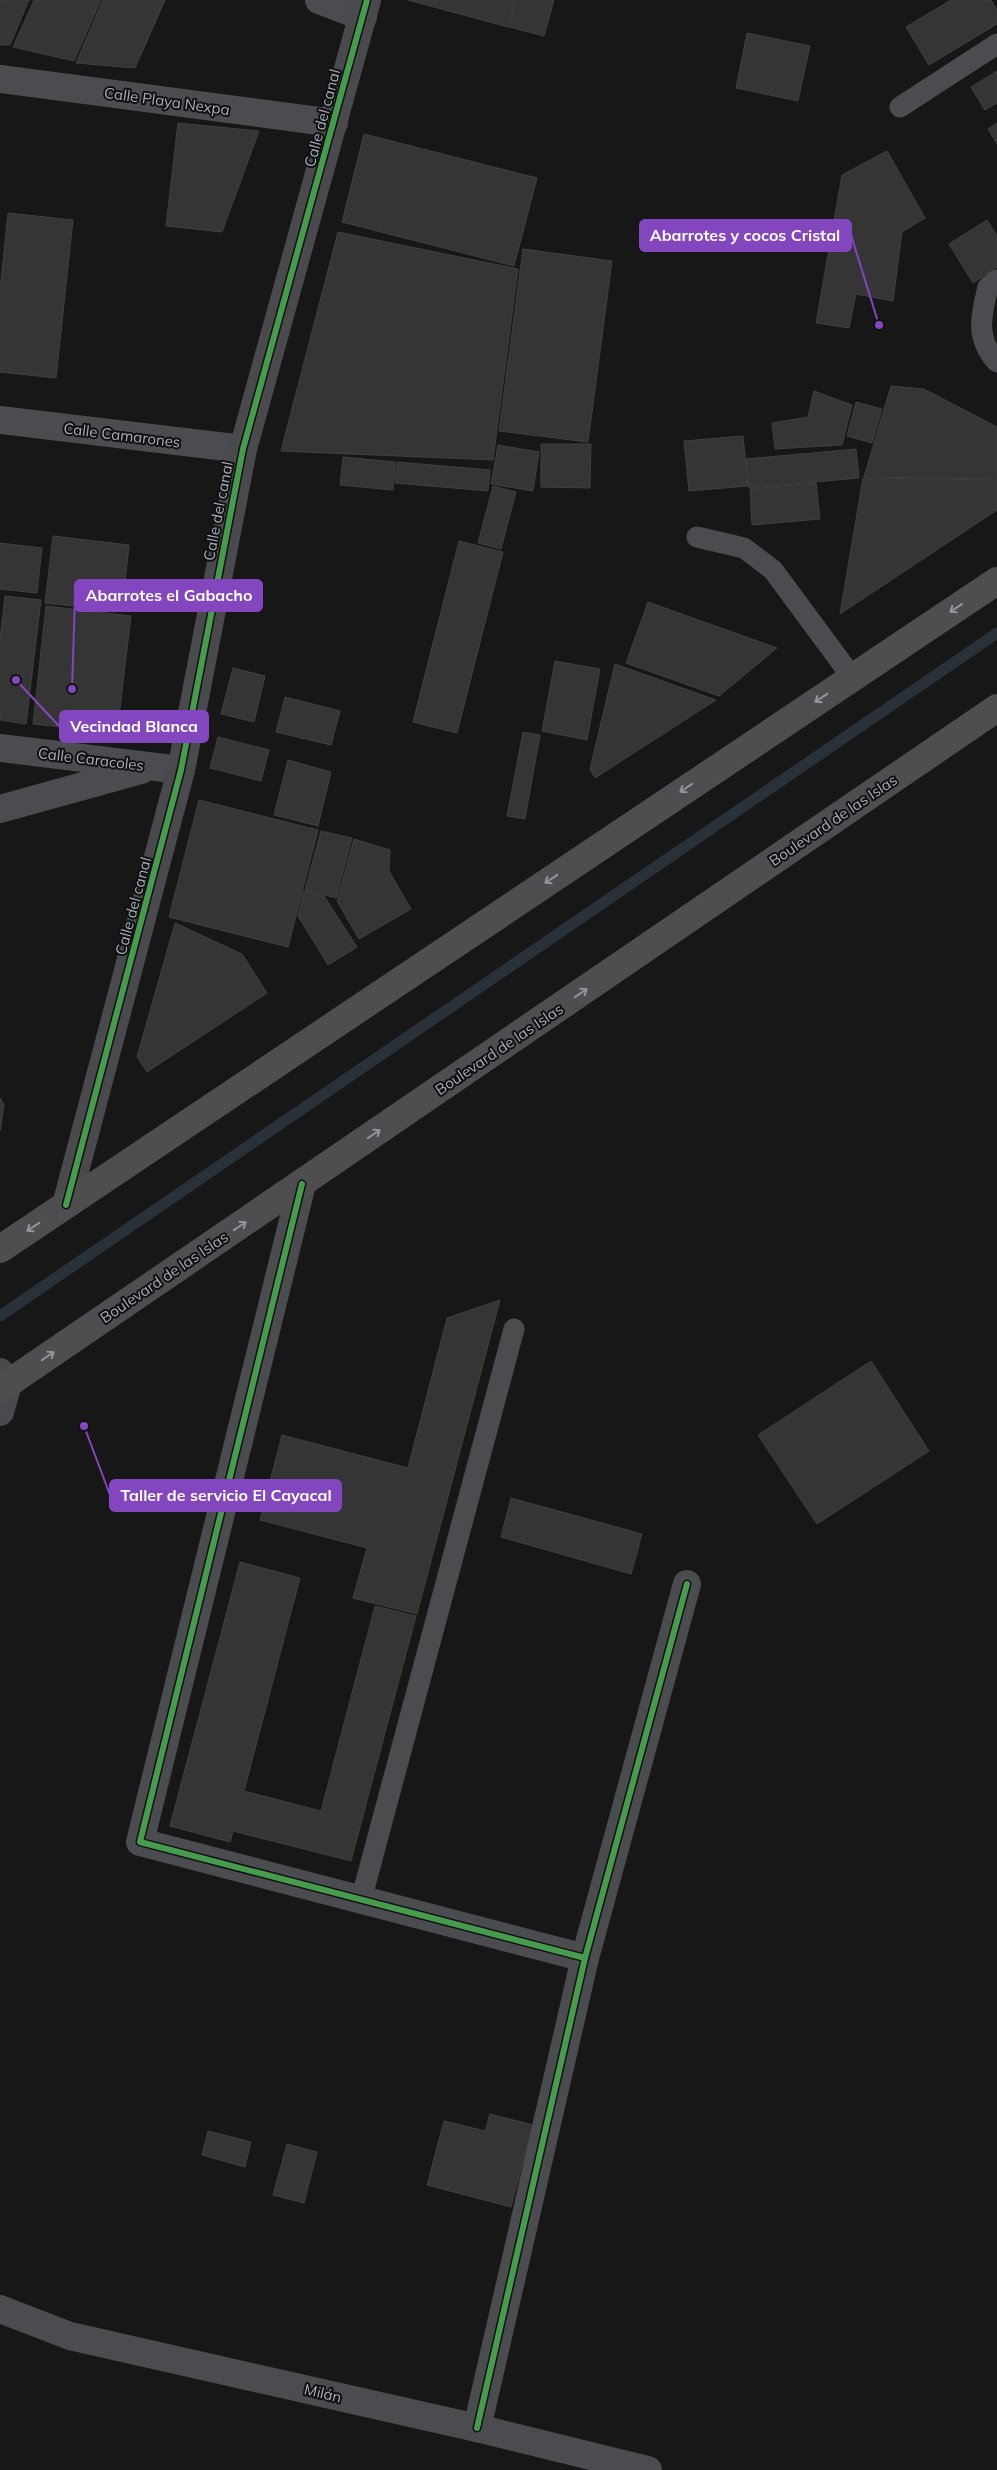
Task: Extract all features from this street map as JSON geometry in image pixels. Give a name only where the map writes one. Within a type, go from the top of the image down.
[{"type":"highway","points":[[0,1249],[997,580]]},
{"type":"highway","name":"Boulevard de las Islas","points":[[2,1380],[302,1184],[997,708]]},
{"type":"street","points":[[319,0],[365,9]]},
{"type":"street","name":"Calle del canal","points":[[66,1205],[182,770],[243,450],[365,9]]},
{"type":"street","name":"Calle Playa Nexpa","points":[[0,79],[334,123]]},
{"type":"street","name":"Calle Camarones","points":[[0,420],[243,450]]},
{"type":"street","name":"Calle Caracoles","points":[[0,748],[182,770]]},
{"type":"street","points":[[0,809],[153,767]]},
{"type":"street","points":[[302,1184],[140,1842],[585,1958]]},
{"type":"street","points":[[0,1412],[2,1380]]},
{"type":"street","points":[[477,2428],[585,1958],[687,1584]]},
{"type":"street","name":"Milán","points":[[0,2309],[70,2336],[477,2428],[648,2470]]},
{"type":"lane","points":[[900,107],[997,44]]},
{"type":"lane","points":[[997,280],[988,287],[980,321],[987,351],[997,362]]},
{"type":"lane","points":[[697,537],[744,548],[773,570],[852,677]]},
{"type":"lane","points":[[361,1900],[514,1329]]},
{"type":"building","points":[[0,0],[29,0],[10,45],[0,45]]},
{"type":"building","points":[[34,0],[101,0],[74,61],[13,47]]},
{"type":"building","points":[[103,0],[165,0],[135,68],[76,63]]},
{"type":"building","points":[[408,0],[515,0],[508,27]]},
{"type":"building","points":[[516,0],[554,0],[544,36],[509,27]]},
{"type":"building","points":[[951,0],[991,0],[997,10],[997,24],[929,65],[906,27]]},
{"type":"building","points":[[747,33],[810,46],[798,101],[736,88]]},
{"type":"building","points":[[997,71],[997,103],[985,110],[971,87]]},
{"type":"building","points":[[178,123],[259,131],[222,232],[166,226]]},
{"type":"building","points":[[997,123],[997,144],[988,129]]},
{"type":"building","points":[[364,134],[537,178],[514,266],[342,222]]},
{"type":"building","points":[[887,151],[925,218],[902,232],[893,301],[856,294],[849,328],[816,323],[842,175]]},
{"type":"building","points":[[8,213],[73,220],[56,378],[0,372],[0,290]]},
{"type":"building","points":[[987,220],[997,236],[997,267],[973,283],[949,244]]},
{"type":"building","points":[[338,232],[518,269],[493,460],[281,451]]},
{"type":"building","points":[[523,249],[612,261],[588,442],[499,431]]},
{"type":"building","points":[[891,386],[924,389],[997,427],[997,479],[864,477]]},
{"type":"building","points":[[814,391],[852,405],[842,445],[775,449],[772,423],[808,417]]},
{"type":"building","points":[[856,402],[882,409],[872,443],[847,436]]},
{"type":"building","points":[[743,436],[748,486],[689,491],[684,441]]},
{"type":"building","points":[[541,444],[591,444],[590,488],[541,487]]},
{"type":"building","points":[[498,445],[539,452],[533,491],[491,484]]},
{"type":"building","points":[[856,449],[859,478],[749,488],[746,459]]},
{"type":"building","points":[[343,457],[395,462],[393,490],[340,485]]},
{"type":"building","points":[[397,462],[490,470],[488,491],[395,483]]},
{"type":"building","points":[[863,478],[997,480],[997,510],[840,614]]},
{"type":"building","points":[[816,483],[820,519],[752,525],[750,489]]},
{"type":"building","points":[[493,486],[516,492],[501,549],[478,543]]},
{"type":"building","points":[[53,536],[129,545],[122,611],[45,603]]},
{"type":"building","points":[[459,541],[503,552],[457,733],[413,722]]},
{"type":"building","points":[[0,543],[42,548],[37,593],[0,589]]},
{"type":"building","points":[[5,596],[41,600],[26,724],[0,720],[0,639]]},
{"type":"building","points":[[648,602],[777,648],[719,696],[626,663]]},
{"type":"building","points":[[46,606],[131,616],[117,733],[33,724]]},
{"type":"building","points":[[555,661],[600,669],[587,740],[542,731]]},
{"type":"building","points":[[615,664],[716,700],[595,778],[590,769]]},
{"type":"building","points":[[233,668],[265,676],[254,722],[221,714]]},
{"type":"building","points":[[285,697],[340,711],[331,745],[276,732]]},
{"type":"building","points":[[523,732],[540,735],[525,819],[507,816]]},
{"type":"building","points":[[218,737],[269,750],[261,781],[210,768]]},
{"type":"building","points":[[288,760],[331,772],[318,826],[274,815]]},
{"type":"building","points":[[199,800],[318,830],[288,947],[169,917]]},
{"type":"building","points":[[321,831],[352,838],[336,898],[305,890]]},
{"type":"building","points":[[354,839],[390,850],[389,871],[411,909],[359,939],[337,901]]},
{"type":"building","points":[[304,891],[324,896],[357,947],[328,965],[298,916]]},
{"type":"building","points":[[175,923],[242,954],[267,993],[147,1072],[137,1057]]},
{"type":"building","points":[[0,1098],[4,1105],[0,1131]]},
{"type":"building","points":[[500,1300],[417,1614],[353,1598],[367,1548],[260,1520],[282,1435],[408,1468],[447,1318]]},
{"type":"building","points":[[871,1361],[929,1451],[817,1524],[758,1435]]},
{"type":"building","points":[[511,1498],[642,1534],[631,1574],[501,1537]]},
{"type":"building","points":[[240,1562],[300,1578],[244,1791],[321,1811],[375,1606],[416,1616],[351,1861],[233,1831],[230,1842],[170,1826]]},
{"type":"building","points":[[490,2114],[533,2125],[511,2207],[427,2185],[444,2121],[485,2131]]},
{"type":"building","points":[[208,2131],[251,2142],[245,2167],[202,2155]]},
{"type":"building","points":[[287,2144],[317,2152],[304,2203],[273,2195]]},
{"type":"waterway","points":[[0,1316],[997,633]]},
{"type":"cycle path","points":[[66,1205],[181,770],[243,449],[367,0]]},
{"type":"cycle path","points":[[302,1184],[140,1842],[585,1958]]},
{"type":"cycle path","points":[[477,2428],[585,1958],[687,1584]]},
{"type":"place","name":"Abarrotes y cocos Cristal","points":[[879,325]]},
{"type":"place","name":"Vecindad Blanca","points":[[16,680]]},
{"type":"place","name":"Abarrotes el Gabacho","points":[[72,689]]},
{"type":"place","name":"Taller de servicio El Cayacal","points":[[84,1426]]}]
